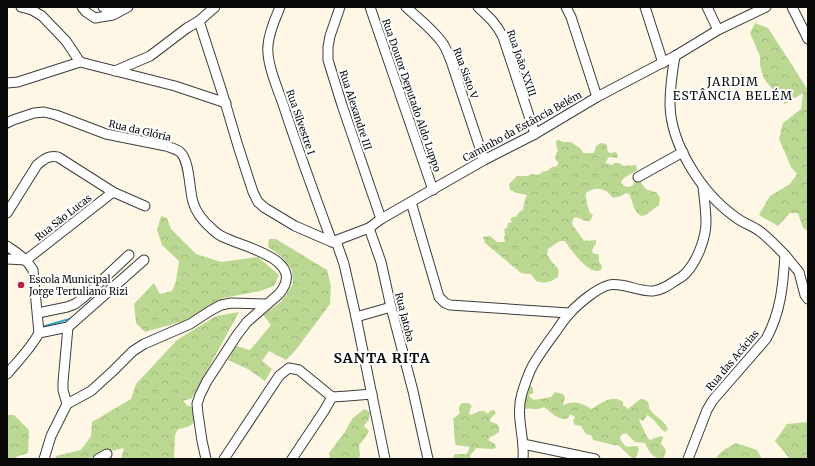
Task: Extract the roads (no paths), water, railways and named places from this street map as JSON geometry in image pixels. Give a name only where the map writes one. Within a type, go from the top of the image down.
[{"type":"street","points":[[22,7],[32,10],[42,16],[66,41],[80,62]]},
{"type":"street","points":[[82,7],[86,12],[95,18],[112,15],[124,9]]},
{"type":"street","points":[[103,7],[112,11],[124,9]]},
{"type":"street","points":[[115,71],[150,56],[187,28],[199,21],[215,7]]},
{"type":"street","name":"Rua Silvestre I","points":[[280,7],[271,32],[268,45],[268,56],[295,141],[345,270],[385,459]]},
{"type":"street","name":"Rua Alexandre III","points":[[340,7],[330,36],[328,60],[381,219]]},
{"type":"street","name":"Rua Doutor Deputado Aldo Luppo","points":[[370,7],[433,190]]},
{"type":"street","name":"Rua Sisto V","points":[[406,7],[442,41],[451,61],[484,160]]},
{"type":"street","name":"Rua João XXIII","points":[[478,7],[491,18],[503,37],[534,134]]},
{"type":"street","points":[[566,7],[597,97]]},
{"type":"street","points":[[645,7],[663,63]]},
{"type":"street","points":[[707,7],[718,30]]},
{"type":"street","name":"Caminho da Estância Belém","points":[[334,241],[369,228],[381,219],[484,160],[534,134],[597,97],[663,63],[718,30],[766,7]]},
{"type":"street","points":[[792,7],[808,39]]},
{"type":"street","points":[[199,21],[251,186],[258,202],[265,208],[295,226],[334,241]]},
{"type":"street","points":[[675,56],[670,84],[670,106],[674,132],[683,152],[703,186],[719,204],[735,217],[768,238],[785,255],[799,272],[805,295],[808,299]]},
{"type":"street","points":[[7,83],[18,82],[80,62],[175,86],[226,103]]},
{"type":"street","name":"Rua da Glória","points":[[7,123],[34,113],[44,112],[106,134],[175,149],[185,158],[193,202],[203,221],[227,239],[265,253],[282,266],[285,271],[286,283],[283,288],[247,322],[207,381],[200,395],[197,404],[206,459]]},
{"type":"street","points":[[638,177],[683,152]]},
{"type":"street","points":[[7,213],[37,165],[47,157],[53,156],[113,192],[145,206]]},
{"type":"street","points":[[523,459],[519,408],[522,394],[533,365],[569,313],[600,288],[609,285],[652,291],[660,290],[685,274],[698,255],[705,237],[706,223],[703,186]]},
{"type":"street","name":"Rua São Lucas","points":[[26,260],[113,192]]},
{"type":"street","points":[[411,202],[439,297],[445,303],[450,305],[472,307],[569,313]]},
{"type":"street","name":"Rua Jatoba","points":[[369,228],[381,262],[428,459]]},
{"type":"street","points":[[7,246],[26,260],[33,270],[39,333],[7,374]]},
{"type":"street","points":[[38,313],[67,308],[75,304],[84,298],[129,255]]},
{"type":"street","name":"Rua das Acácias","points":[[688,459],[707,410],[713,400],[766,338],[772,327],[777,313],[782,288],[785,255]]},
{"type":"street","points":[[7,259],[26,260]]},
{"type":"street","points":[[39,333],[68,327],[144,260]]},
{"type":"street","points":[[44,459],[51,436],[67,404],[91,391],[133,351],[144,344],[190,324],[221,306],[231,303],[267,304]]},
{"type":"street","points":[[356,318],[391,307]]},
{"type":"street","points":[[67,404],[63,390],[63,382],[68,327]]},
{"type":"street","points":[[224,459],[276,380],[289,368],[299,370],[332,396],[372,394]]},
{"type":"street","points":[[292,459],[324,411],[332,396]]},
{"type":"street","points":[[523,444],[595,459]]},
{"type":"street","points":[[98,459],[107,454]]},
{"type":"waterway","points":[[45,326],[73,318]]},
{"type":"place","name":"Escola Municipal Jorge Tertuliano Rizi","points":[[21,285]]},
{"type":"district","name":"JARDIM ESTÂNCIA BELÉM","points":[[733,89]]},
{"type":"district","name":"SANTA RITA","points":[[382,358]]}]
